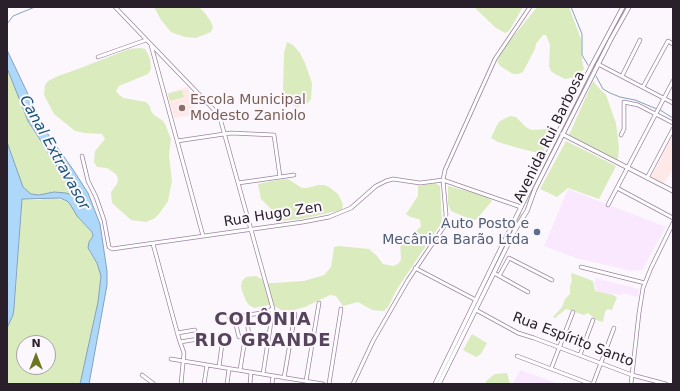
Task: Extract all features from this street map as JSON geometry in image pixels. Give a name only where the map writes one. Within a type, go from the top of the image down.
[{"type":"main road","name":"Avenida Rui Barbosa","points":[[439,384],[519,223],[527,210],[535,189],[587,76],[623,7]]},
{"type":"main road","name":"Avenida Rui Barbosa","points":[[435,384],[521,207],[629,7]]},
{"type":"main road","points":[[561,134],[673,191]]},
{"type":"main road","points":[[521,207],[525,205],[527,210]]},
{"type":"street","points":[[116,7],[217,113],[252,230],[272,309],[262,374]]},
{"type":"street","points":[[353,384],[373,341],[415,268],[445,225],[446,214],[443,180],[445,170],[495,59],[530,7]]},
{"type":"street","points":[[98,57],[146,40]]},
{"type":"street","points":[[622,76],[640,40]]},
{"type":"street","points":[[643,87],[668,41],[673,44]]},
{"type":"street","points":[[151,45],[203,236]]},
{"type":"street","points":[[598,64],[673,103]]},
{"type":"street","points":[[608,205],[673,81]]},
{"type":"street","points":[[621,135],[624,128],[624,102],[634,104],[656,113],[673,123]]},
{"type":"street","points":[[647,178],[673,130]]},
{"type":"street","points":[[177,141],[239,133],[274,135],[280,177]]},
{"type":"street","name":"Rua Hugo Zen","points":[[82,156],[88,181],[96,197],[104,220],[109,247],[112,249],[313,221],[337,215],[351,208],[372,189],[390,179],[420,183],[443,180],[521,207]]},
{"type":"street","points":[[238,183],[294,175]]},
{"type":"street","points":[[617,188],[673,218]]},
{"type":"street","points":[[631,384],[640,303],[645,283],[673,223]]},
{"type":"street","points":[[153,244],[177,333],[184,353],[181,384]]},
{"type":"street","points":[[499,276],[508,258],[552,280]]},
{"type":"street","points":[[581,267],[645,283]]},
{"type":"street","points":[[415,268],[476,300]]},
{"type":"street","points":[[494,273],[528,292]]},
{"type":"street","points":[[306,381],[319,303]]},
{"type":"street","points":[[229,318],[265,312],[272,309]]},
{"type":"street","points":[[328,384],[341,309]]},
{"type":"street","name":"Rua Espírito Santo","points":[[476,310],[518,333],[632,375],[666,384]]},
{"type":"street","points":[[551,369],[572,312]]},
{"type":"street","points":[[284,378],[295,314]]},
{"type":"street","points":[[246,315],[249,335]]},
{"type":"street","points":[[234,317],[239,337]]},
{"type":"street","points":[[580,355],[593,320]]},
{"type":"street","points":[[517,356],[592,384],[614,328]]},
{"type":"street","points":[[177,333],[195,330]]},
{"type":"street","points":[[180,342],[198,339]]},
{"type":"street","points":[[240,370],[245,339]]},
{"type":"street","points":[[219,367],[222,344]]},
{"type":"street","points":[[171,359],[323,384]]},
{"type":"street","points":[[204,384],[207,365]]},
{"type":"street","points":[[227,384],[229,369]]},
{"type":"street","points":[[250,384],[251,372]]},
{"type":"street","points":[[142,375],[154,384]]},
{"type":"street","points":[[272,384],[273,376]]},
{"type":"shaded area","name":"Escola Municipal Modesto Zaniolo","points":[[188,87],[195,115],[174,118],[167,93]]},
{"type":"shaded area","points":[[671,138],[673,139],[673,171],[663,184],[651,177]]},
{"type":"shaded area","points":[[568,189],[666,227],[642,270],[631,271],[576,258],[544,246]]},
{"type":"shaded area","points":[[596,278],[639,289],[638,297],[623,293],[621,295],[606,295],[597,293],[594,284]]},
{"type":"shaded area","points":[[520,370],[559,384],[513,384]]},
{"type":"green space","points":[[154,7],[199,7],[205,13],[213,27],[211,32],[196,38],[176,34],[171,32],[161,20]]},
{"type":"green space","points":[[474,7],[523,7],[509,31],[505,33],[496,28]]},
{"type":"green space","points":[[537,7],[569,7],[581,39],[584,69],[577,77],[565,79],[551,71],[549,66],[550,45],[546,35],[543,35],[536,44],[523,72],[513,74],[500,66],[497,61],[504,48]]},
{"type":"green space","points":[[287,42],[293,45],[300,53],[312,83],[311,99],[308,103],[298,107],[288,104],[283,89],[284,53]]},
{"type":"green space","points":[[129,49],[145,49],[148,54],[151,69],[148,74],[119,86],[116,91],[124,98],[146,102],[150,106],[154,115],[165,124],[171,139],[169,155],[172,181],[168,201],[155,218],[146,222],[131,220],[112,203],[111,192],[117,184],[118,179],[116,174],[107,168],[97,167],[94,162],[95,151],[105,139],[102,134],[75,131],[54,114],[44,95],[45,85],[48,81],[58,76]]},
{"type":"green space","points":[[7,68],[32,129],[81,203],[60,192],[35,195],[23,188],[7,142]]},
{"type":"green space","points":[[593,81],[606,95],[616,123],[619,147],[618,160],[569,135]]},
{"type":"green space","points":[[182,90],[184,97],[170,101],[168,94]]},
{"type":"green space","points":[[510,116],[516,117],[527,128],[532,130],[548,129],[552,133],[543,152],[538,153],[518,148],[498,142],[491,138],[500,121]]},
{"type":"green space","points":[[555,141],[557,142],[526,203]]},
{"type":"green space","points":[[566,141],[616,166],[599,199],[568,188],[557,197],[540,189]]},
{"type":"green space","points":[[288,179],[302,188],[318,185],[329,187],[338,194],[343,204],[342,209],[302,219],[276,220],[272,210],[261,199],[258,184]]},
{"type":"green space","points":[[435,183],[440,186],[442,222],[384,311],[372,310],[358,302],[343,306],[336,296],[330,295],[305,307],[283,311],[273,305],[254,308],[246,301],[241,286],[242,281],[246,277],[256,276],[268,283],[273,283],[304,281],[324,275],[331,267],[334,247],[339,246],[369,249],[383,264],[393,266],[398,264],[401,260],[400,240],[414,233],[421,226],[420,220],[406,214],[418,196],[418,186]]},
{"type":"green space","points":[[448,186],[486,196],[492,201],[476,220],[465,217],[451,211],[448,204]]},
{"type":"green space","points":[[53,198],[67,201],[77,216],[92,232],[93,236],[89,242],[89,251],[97,263],[101,276],[98,302],[80,384],[7,384],[7,328],[13,315],[16,290],[22,199],[38,200]]},
{"type":"green space","points":[[520,213],[522,214],[488,277]]},
{"type":"green space","points":[[572,273],[593,281],[595,291],[617,297],[612,310],[607,309],[605,312],[603,322],[596,320],[588,313],[584,315],[566,309],[555,318],[553,317],[562,307],[565,299],[570,294]]},
{"type":"green space","points":[[472,334],[487,343],[481,354],[476,357],[463,350]]},
{"type":"green space","points":[[507,373],[510,384],[485,384],[487,380],[495,374]]},
{"type":"water","name":"Canal Extravasor","points":[[7,50],[45,130],[88,193],[100,224],[107,271],[107,285],[89,384],[80,384],[98,302],[101,276],[97,263],[88,248],[89,242],[93,236],[92,232],[77,216],[67,201],[60,198],[22,199],[14,308],[13,315],[7,328],[7,142],[23,187],[31,194],[39,195],[54,192],[66,193],[72,195],[79,201],[28,121],[7,68]]},
{"type":"waterway","points":[[7,24],[13,16],[35,7]]},
{"type":"waterway","points":[[571,7],[582,34],[582,55],[588,65]]},
{"type":"waterway","points":[[596,76],[603,89],[610,93],[635,100],[657,109]]},
{"type":"waterway","points":[[660,110],[673,118]]},
{"type":"place","name":"Escola Municipal Modesto Zaniolo","points":[[182,108]]},
{"type":"place","name":"Auto Posto e Mecânica Barão Ltda","points":[[537,232]]},
{"type":"district","name":"COLÔNIA RIO GRANDE","points":[[263,330]]}]
